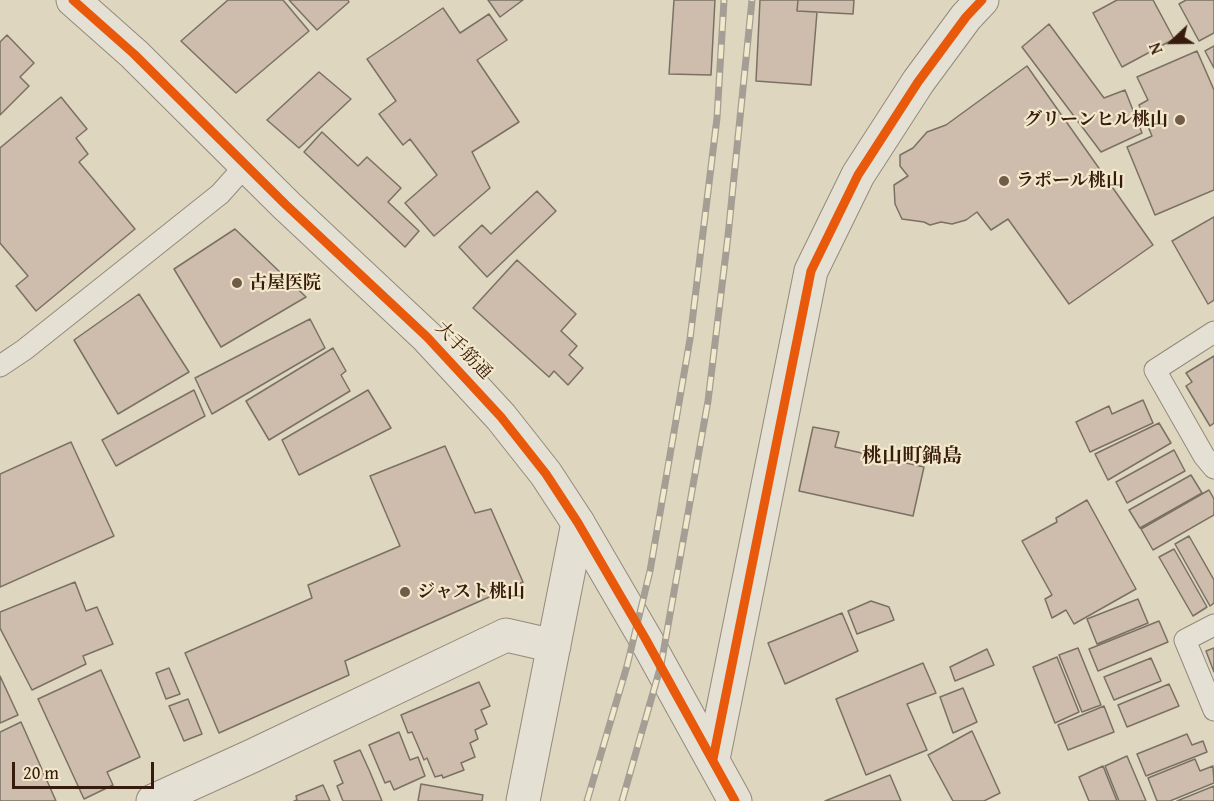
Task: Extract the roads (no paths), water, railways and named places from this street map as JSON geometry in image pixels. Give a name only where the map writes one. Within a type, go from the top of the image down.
[{"type":"street","name":"大手筋通","points":[[73,0],[134,54],[245,166],[427,337],[501,417],[546,474],[578,522],[735,801]]},
{"type":"street","points":[[713,759],[811,271],[858,175],[966,6]]},
{"type":"street","points":[[523,801],[578,522]]},
{"type":"street","points":[[153,801],[506,635],[554,646]]},
{"type":"lane","points":[[0,366],[33,343],[220,194],[245,166]]},
{"type":"lane","points":[[1214,332],[1155,369],[1204,456],[1214,468]]},
{"type":"lane","points":[[1214,625],[1185,640],[1214,710]]},
{"type":"railway","points":[[587,801],[627,666],[650,571],[690,339],[717,118],[724,0]]},
{"type":"railway","points":[[622,801],[661,665],[708,401],[728,236],[752,0]]},
{"type":"place","name":"グリーンヒル桃山","points":[[1180,120]]},
{"type":"place","name":"ラポール桃山","points":[[1004,181]]},
{"type":"place","name":"古屋医院","points":[[237,283]]},
{"type":"place","name":"ジャスト桃山","points":[[405,592]]},
{"type":"district","name":"桃山町鍋島","points":[[912,457]]}]
